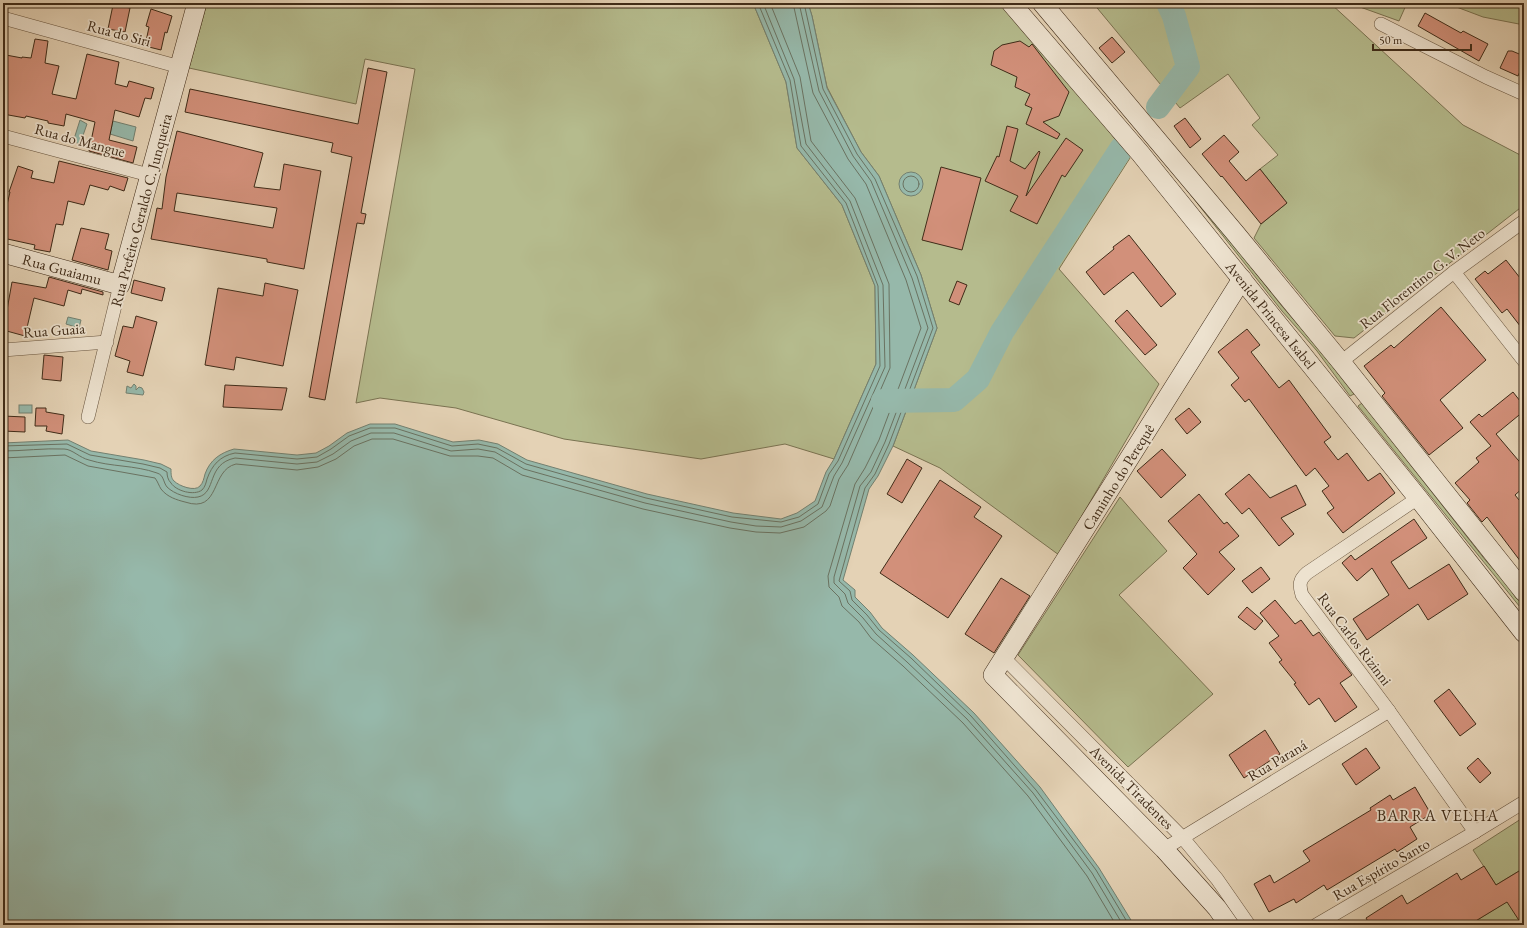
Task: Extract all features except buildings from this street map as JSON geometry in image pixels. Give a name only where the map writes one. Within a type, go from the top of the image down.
[{"type":"main road","name":"Rua Prefeito Geraldo C. Junqueira","points":[[120,284],[197,3]]},
{"type":"main road","name":"Avenida Princesa Isabel","points":[[1012,3],[1140,153],[1418,498],[1524,633]]},
{"type":"main road","name":"Avenida Princesa Isabel","points":[[1042,3],[1236,234],[1341,362],[1524,592]]},
{"type":"main road","name":"Rua Guaiamu","points":[[3,253],[120,284]]},
{"type":"main road","name":"Caminho do Perequê","points":[[993,675],[1242,279]]},
{"type":"main road","name":"Avenida Tiradentes","points":[[993,675],[1164,849],[1217,908],[1229,925]]},
{"type":"street","name":"Rua do Siri","points":[[3,18],[180,67]]},
{"type":"street","points":[[1381,24],[1486,77],[1524,94]]},
{"type":"street","name":"Rua do Mangue","points":[[3,136],[149,175]]},
{"type":"street","name":"Rua Florentino G. V. Neto","points":[[1341,362],[1454,272],[1524,221]]},
{"type":"street","points":[[1454,272],[1524,361]]},
{"type":"street","name":"Rua Prefeito Geraldo C. Junqueira","points":[[88,417],[120,284]]},
{"type":"street","name":"Rua Guaia","points":[[3,350],[107,342]]},
{"type":"street","name":"Rua Carlos Rizinni","points":[[1418,498],[1307,573],[1301,579],[1299,586],[1302,595],[1389,711],[1475,832]]},
{"type":"street","name":"Avenida Tiradentes","points":[[1004,658],[1182,837],[1218,880],[1250,925]]},
{"type":"street","name":"Rua Paraná","points":[[1164,849],[1389,711]]},
{"type":"street","name":"Rua Espírito Santo","points":[[1316,925],[1524,802]]},
{"type":"green space","points":[[207,3],[753,3],[786,82],[797,148],[842,205],[875,286],[876,364],[834,459],[785,444],[701,459],[564,439],[456,408],[380,398],[356,403],[415,69],[365,59],[356,104],[189,68]]},
{"type":"green space","points":[[808,3],[1004,3],[1038,41],[1130,158],[1059,269],[1159,384],[1059,555],[940,468],[893,446],[937,328],[921,275],[879,176],[861,152],[827,87]]},
{"type":"green space","points":[[1031,3],[1036,3],[1189,188],[1281,305],[1318,348],[1354,394],[1350,396],[1317,351],[1282,311],[1124,110]]},
{"type":"green space","points":[[1093,3],[1330,3],[1463,125],[1524,157],[1524,205],[1354,338],[1335,336],[1254,238],[1261,224],[1287,203],[1260,169],[1278,155],[1252,125],[1260,118],[1228,74],[1180,108]]},
{"type":"green space","points":[[1349,3],[1407,3],[1399,21]]},
{"type":"green space","points":[[1446,3],[1524,3],[1524,25],[1483,17]]},
{"type":"green space","points":[[1362,403],[1486,561],[1507,584],[1516,598],[1524,605],[1524,612],[1358,406]]},
{"type":"green space","points":[[1120,497],[1167,551],[1119,595],[1213,694],[1128,767],[1018,655]]},
{"type":"green space","points":[[1524,817],[1524,868],[1496,885],[1473,850]]},
{"type":"green space","points":[[1524,891],[1524,925],[1469,925]]},
{"type":"water","points":[[753,3],[808,3],[827,88],[861,152],[879,176],[921,275],[937,328],[893,446],[878,476],[869,489],[843,580],[855,590],[855,597],[870,612],[882,628],[913,655],[974,713],[1040,787],[1099,868],[1134,925],[3,925],[3,443],[68,440],[91,451],[161,464],[171,469],[173,480],[176,483],[187,488],[198,488],[201,485],[207,469],[213,461],[220,455],[234,449],[297,455],[316,453],[347,433],[370,424],[395,424],[453,442],[479,440],[498,444],[527,460],[647,494],[733,513],[781,519],[797,513],[815,501],[826,472],[834,459],[876,364],[875,286],[842,205],[797,148],[786,82]]},
{"type":"water","points":[[80,120],[87,124],[79,144],[75,142],[74,139]]},
{"type":"water","points":[[113,121],[136,127],[133,141],[110,134]]},
{"type":"water","points":[[911,172],[920,175],[923,184],[920,193],[911,196],[902,193],[899,184],[902,175]]},
{"type":"water","points":[[68,317],[81,320],[79,328],[66,324]]},
{"type":"water","points":[[134,384],[136,386],[136,390],[139,387],[142,388],[144,392],[143,395],[126,393],[127,386],[131,388]]},
{"type":"water","points":[[19,405],[32,405],[32,413],[19,413]]},
{"type":"waterway","points":[[1158,107],[1188,67],[1174,16],[1168,3]]},
{"type":"waterway","points":[[883,401],[954,400],[978,379],[1002,332],[1121,149]]},
{"type":"district","name":"BARRA VELHA","points":[[1438,815]]}]
